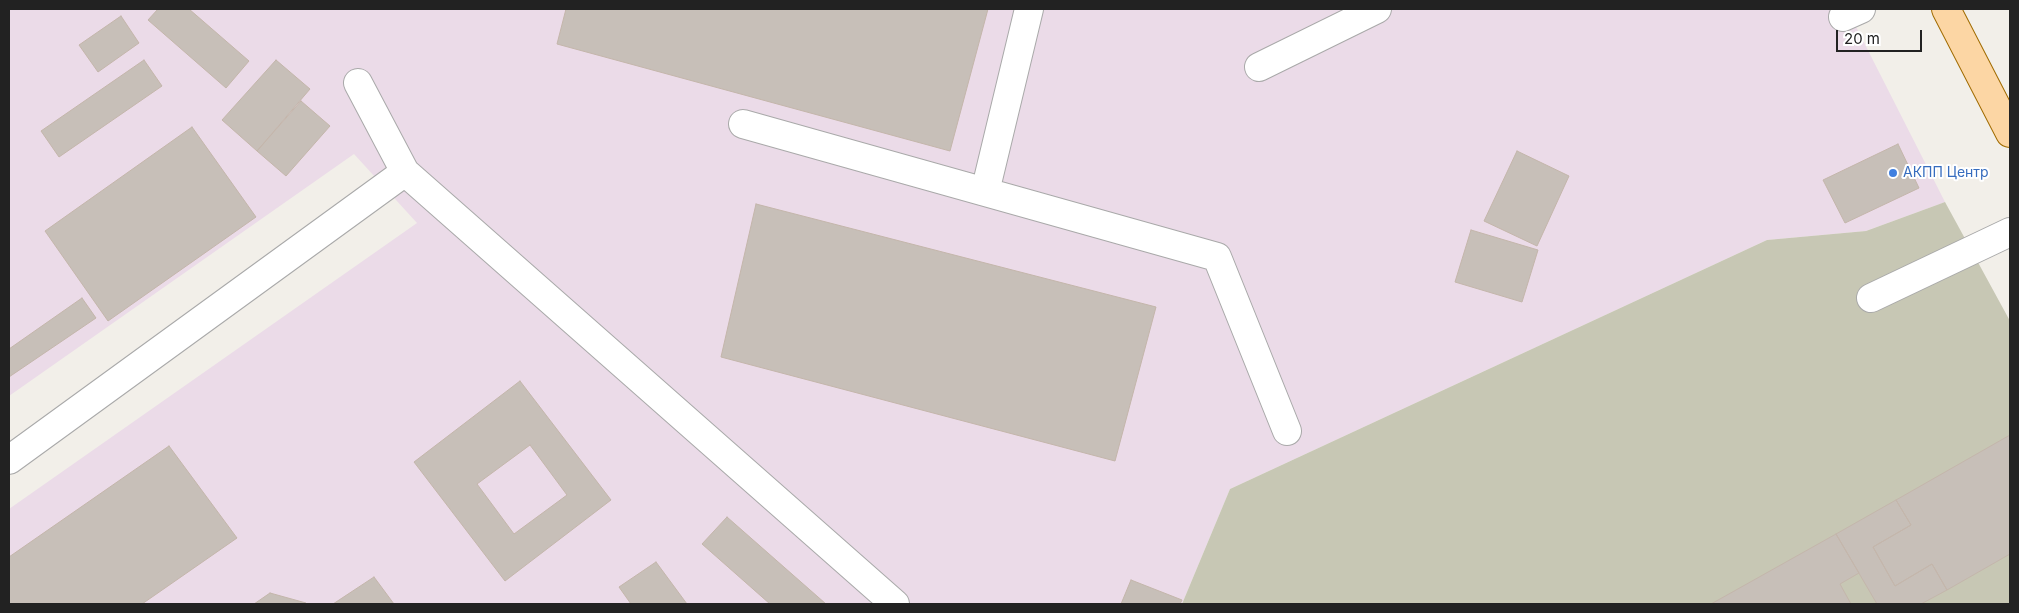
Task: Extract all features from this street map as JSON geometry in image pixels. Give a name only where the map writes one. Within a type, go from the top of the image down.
[{"type":"main road","points":[[1946,9],[2010,133]]},
{"type":"lane","points":[[985,192],[1029,9]]},
{"type":"lane","points":[[1259,67],[1377,9]]},
{"type":"lane","points":[[358,84],[405,172],[895,604]]},
{"type":"lane","points":[[743,124],[1217,257],[1287,431]]},
{"type":"lane","points":[[9,460],[405,172]]},
{"type":"lane","points":[[1871,298],[2010,232]]},
{"type":"shaded area","points":[[9,9],[1847,9],[1945,202],[1866,231],[1767,240],[1230,489],[1182,604],[9,604],[9,509],[417,223],[354,154],[9,396]]},
{"type":"shaded area","points":[[1945,202],[2010,321],[2010,604],[1182,604],[1230,489],[1767,240],[1866,231]]},
{"type":"building","points":[[158,9],[189,9],[249,61],[226,88],[148,20]]},
{"type":"building","points":[[566,9],[988,9],[950,151],[557,44]]},
{"type":"building","points":[[121,16],[139,43],[98,72],[79,45]]},
{"type":"building","points":[[144,60],[162,86],[59,157],[41,131]]},
{"type":"building","points":[[276,60],[310,89],[257,151],[222,120]]},
{"type":"building","points":[[301,101],[330,126],[286,176],[257,151]]},
{"type":"building","points":[[192,127],[256,217],[108,321],[45,231]]},
{"type":"building","points":[[1898,144],[1919,188],[1845,223],[1823,180]]},
{"type":"building","points":[[1517,151],[1569,176],[1537,246],[1484,221]]},
{"type":"building","points":[[756,204],[1156,307],[1115,461],[721,357]]},
{"type":"building","points":[[1471,230],[1538,250],[1522,302],[1455,282]]},
{"type":"building","points":[[82,298],[96,318],[9,377],[9,349]]},
{"type":"building","points":[[520,381],[611,500],[505,581],[414,462]],"holes":[[[530,445],[567,495],[514,534],[477,484]]]},
{"type":"building","points":[[2010,435],[2010,554],[1947,590],[1932,564],[1895,586],[1873,547],[1911,525],[1896,500]]},
{"type":"building","points":[[169,446],[237,538],[142,604],[9,604],[9,557]]},
{"type":"building","points":[[1896,500],[1911,525],[1873,547],[1895,586],[1932,564],[1947,590],[1921,604],[1877,604],[1836,534]]},
{"type":"building","points":[[727,517],[826,604],[770,604],[702,544]]},
{"type":"building","points":[[1836,534],[1859,573],[1840,584],[1851,604],[1711,604]]},
{"type":"building","points":[[656,562],[687,604],[631,604],[619,587]]},
{"type":"building","points":[[374,577],[394,604],[333,604]]},
{"type":"building","points":[[1131,580],[1182,600],[1180,604],[1121,604]]},
{"type":"building","points":[[270,593],[306,603],[307,604],[254,604]]},
{"type":"place","name":"АКПП Центр","points":[[1893,173]]}]
